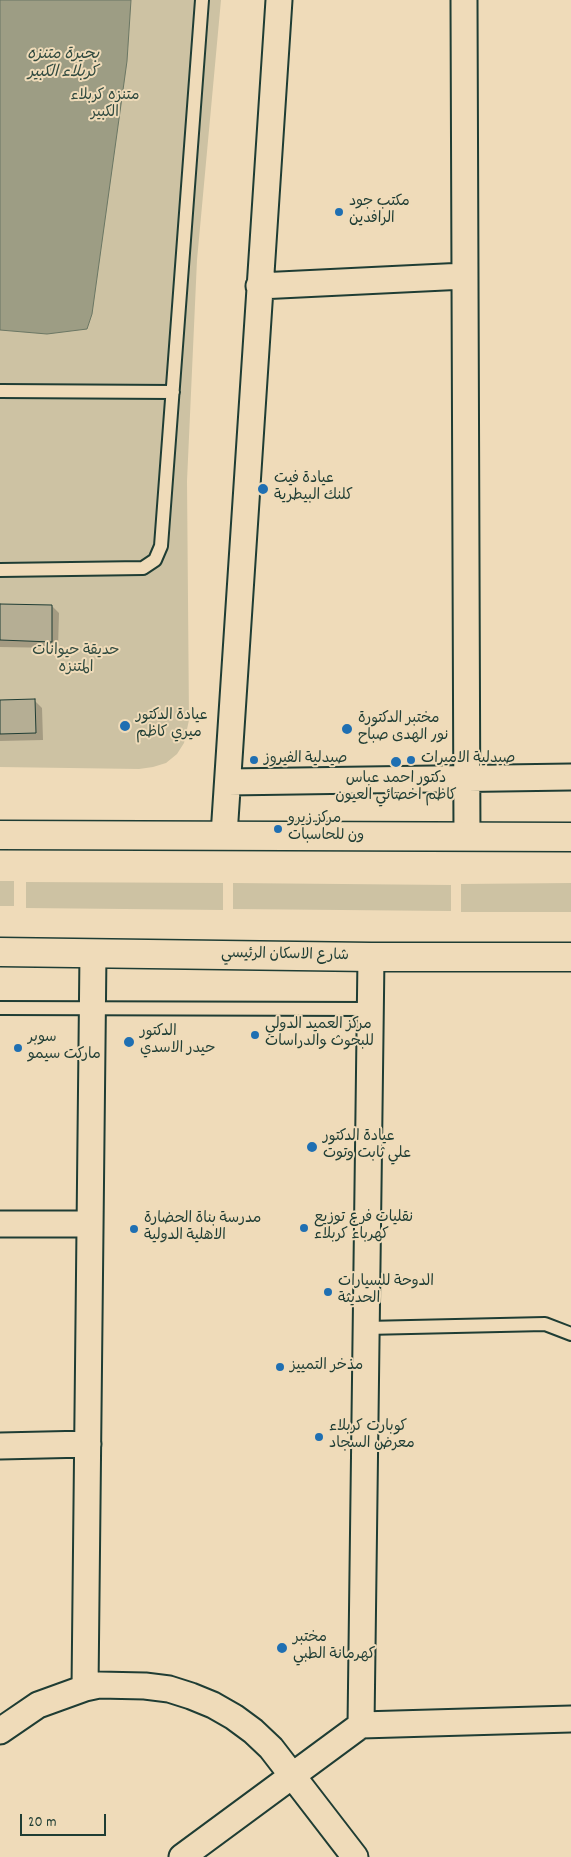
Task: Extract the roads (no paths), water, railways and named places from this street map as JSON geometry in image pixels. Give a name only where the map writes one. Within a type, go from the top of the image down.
[{"type":"main road","points":[[0,835],[571,837]]},
{"type":"main road","name":"شارع الاسكان الرئيسي","points":[[0,952],[371,957],[571,957]]},
{"type":"street","points":[[224,835],[279,0]]},
{"type":"street","points":[[464,0],[467,836]]},
{"type":"street","points":[[259,286],[465,276]]},
{"type":"street","points":[[228,782],[571,777]]},
{"type":"street","points":[[85,1688],[93,953]]},
{"type":"street","points":[[361,1725],[371,957]]},
{"type":"street","points":[[0,1224],[90,1224]]},
{"type":"street","points":[[0,1446],[88,1444]]},
{"type":"street","points":[[0,1730],[38,1705],[98,1685],[145,1686],[169,1689],[191,1696],[213,1705],[234,1717],[271,1748],[355,1857]]},
{"type":"street","points":[[182,1857],[361,1725],[571,1719]]},
{"type":"lane","points":[[0,570],[142,568],[155,560],[161,546],[202,0]]},
{"type":"lane","points":[[0,391],[173,392]]},
{"type":"lane","points":[[0,1008],[370,1009]]},
{"type":"lane","points":[[366,1328],[545,1324],[571,1334]]},
{"type":"water","name":"بحيرة متنزه كربلاء الكبير","points":[[0,0],[131,0],[127,61],[92,314],[87,329],[47,334],[0,330]]},
{"type":"place","name":"مكتب جود الرافدين","points":[[339,212]]},
{"type":"place","name":"عيادة فيت كلنك البيطرية","points":[[263,489]]},
{"type":"place","name":"عيادة الدكتور ميري كاظم","points":[[125,726]]},
{"type":"place","name":"مختبر الدكتورة نور الهدى صباح","points":[[347,729]]},
{"type":"place","name":"صيدلية الفيروز","points":[[254,760]]},
{"type":"place","name":"صيدلية الاميرات","points":[[411,760]]},
{"type":"place","name":"دكتور احمد عباس كاظم اخصائي العيون","points":[[396,762]]},
{"type":"place","name":"مركز زيرو ون للحاسبات","points":[[278,829]]},
{"type":"place","name":"مركز العميد الدولي للبحوث والدراسات","points":[[255,1035]]},
{"type":"place","name":"الدكتور حيدر الاسدي","points":[[129,1042]]},
{"type":"place","name":"سوبر ماركت سيمو","points":[[18,1048]]},
{"type":"place","name":"عيادة الدكتور علي ثابت وتوت","points":[[312,1147]]},
{"type":"place","name":"نقليات فرع توزيع كهرباء كربلاء","points":[[304,1228]]},
{"type":"place","name":"مدرسة بناة الحضارة الاهلية الدولية","points":[[134,1229]]},
{"type":"place","name":"الدوحة للسيارات الحديثة","points":[[328,1292]]},
{"type":"place","name":"مذخر التمييز","points":[[280,1367]]},
{"type":"place","name":"كوبارت كربلاء معرض السجاد","points":[[319,1437]]},
{"type":"place","name":"مختبر كهرمانة الطبي","points":[[282,1648]]},
{"type":"park label","name":"متنزه كربلاء الكبير","points":[[105,106]]},
{"type":"park label","name":"حديقة حيوانات المتنزه","points":[[76,660]]}]
